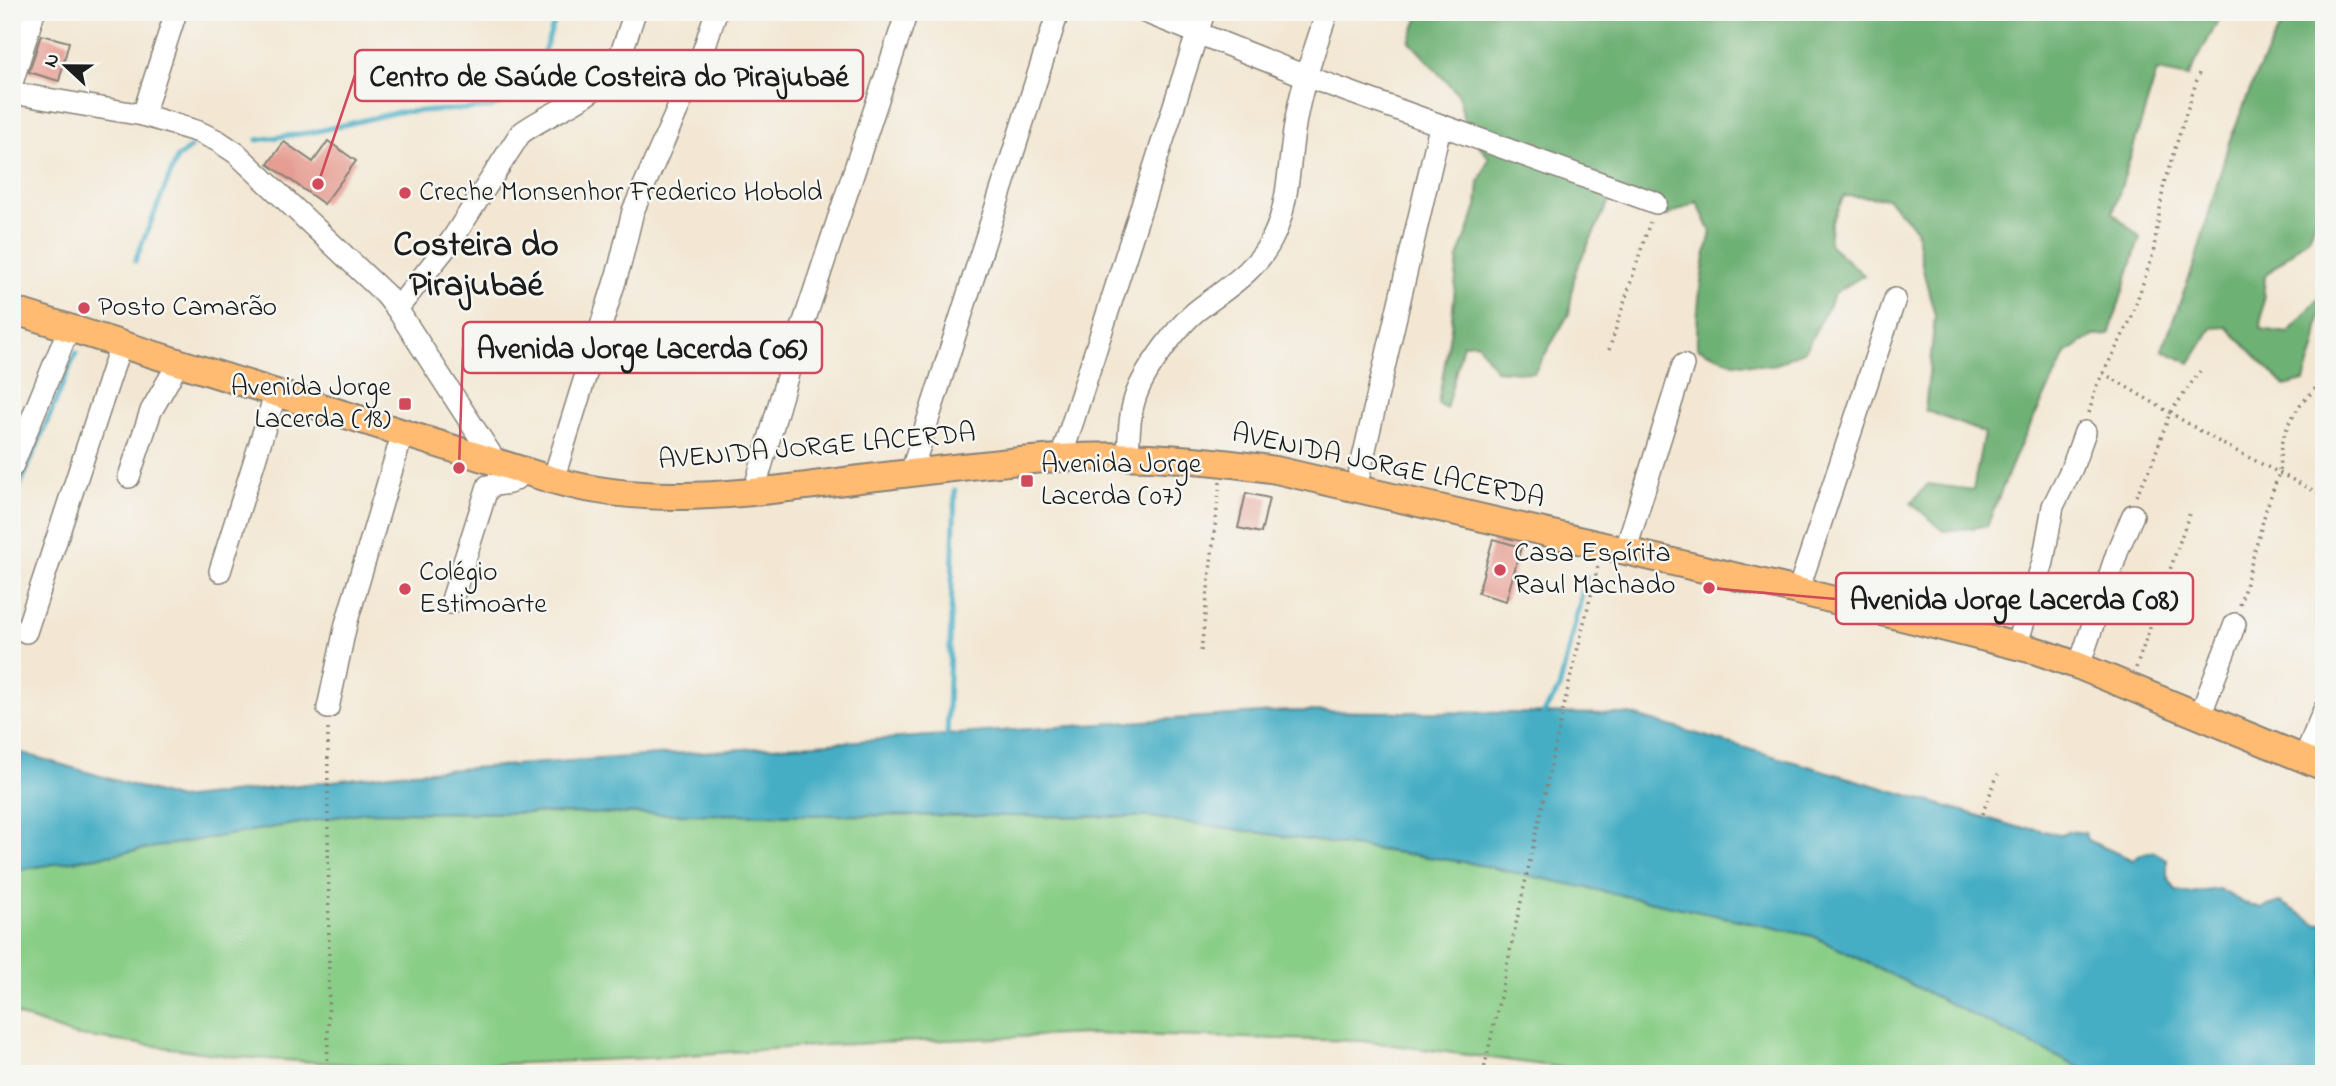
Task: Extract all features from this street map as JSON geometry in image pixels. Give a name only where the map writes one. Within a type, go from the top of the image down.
[{"type":"main road","name":"AVENIDA JORGE LACERDA","points":[[12,310],[553,480],[626,493],[691,495],[754,491],[1061,458],[1222,461],[1276,470],[1798,591],[2016,646],[2079,666],[2314,763]]},
{"type":"street","points":[[12,83],[34,12]]},
{"type":"street","points":[[143,115],[176,12]]},
{"type":"street","points":[[397,309],[451,241],[520,134],[592,91],[611,72],[635,12]]},
{"type":"street","points":[[553,480],[620,265],[633,211],[704,49],[716,12]]},
{"type":"street","points":[[754,491],[792,359],[907,12]]},
{"type":"street","points":[[911,473],[1058,12]]},
{"type":"street","points":[[1145,12],[1440,127],[1656,203]]},
{"type":"street","points":[[1061,458],[1204,12]]},
{"type":"street","points":[[1128,458],[1132,411],[1144,378],[1181,326],[1252,267],[1275,234],[1305,76],[1327,12]]},
{"type":"street","points":[[12,93],[143,115],[199,132],[236,153],[385,294],[496,461]]},
{"type":"street","points":[[1356,488],[1440,127]]},
{"type":"street","points":[[1798,591],[1895,299]]},
{"type":"street","points":[[12,467],[69,328]]},
{"type":"street","points":[[26,632],[121,344]]},
{"type":"street","points":[[129,477],[151,411],[179,362]]},
{"type":"street","points":[[1614,549],[1683,365]]},
{"type":"street","points":[[220,571],[276,392]]},
{"type":"street","points":[[328,708],[346,624],[403,432]]},
{"type":"street","points":[[2016,646],[2043,562],[2053,506],[2072,468],[2085,432]]},
{"type":"street","points":[[451,603],[488,486],[509,483],[527,471]]},
{"type":"street","points":[[2079,666],[2119,547],[2133,515]]},
{"type":"street","points":[[2200,716],[2235,624]]},
{"type":"street","points":[[2314,763],[2324,710]]},
{"type":"path","points":[[2085,432],[2096,387],[2130,321],[2152,254],[2165,183],[2200,70]]},
{"type":"path","points":[[1609,350],[1656,203]]},
{"type":"path","points":[[2235,624],[2266,510],[2279,473],[2281,444],[2300,405],[2323,380],[2320,358],[2324,347]]},
{"type":"path","points":[[2133,515],[2134,498],[2151,466],[2169,413],[2200,371]]},
{"type":"path","points":[[2103,373],[2169,413],[2324,496]]},
{"type":"path","points":[[1201,651],[1222,461]]},
{"type":"path","points":[[2130,687],[2190,512]]},
{"type":"path","points":[[1483,1074],[1568,688],[1614,549]]},
{"type":"path","points":[[327,1074],[330,975],[328,708]]},
{"type":"path","points":[[1982,814],[1998,774]]},
{"type":"green space","points":[[1421,12],[2223,12],[2188,77],[2157,71],[2113,213],[2140,237],[2109,335],[2094,336],[2067,352],[2017,452],[1987,526],[1944,531],[1911,503],[1928,484],[1973,490],[1984,433],[1925,410],[1935,316],[1916,229],[1887,198],[1844,196],[1831,223],[1829,244],[1864,275],[1835,293],[1805,351],[1772,366],[1734,363],[1697,348],[1700,289],[1711,232],[1697,202],[1667,216],[1610,199],[1575,272],[1569,314],[1534,373],[1496,370],[1477,343],[1463,344],[1446,409],[1438,404],[1451,328],[1458,258],[1477,207],[1479,182],[1489,158],[1465,127],[1459,95],[1409,41]]},
{"type":"green space","points":[[2273,12],[2324,12],[2324,199],[2308,238],[2265,276],[2261,329],[2288,333],[2324,292],[2315,346],[2304,381],[2285,386],[2227,327],[2212,328],[2190,363],[2162,350],[2195,262],[2229,142],[2257,73],[2280,27]]},
{"type":"green space","points":[[366,812],[1149,817],[1470,863],[1813,936],[2092,1074],[1713,1074],[1558,1067],[1363,1041],[1088,1034],[406,1068],[237,1057],[73,1035],[12,1013],[12,871]]},
{"type":"water","points":[[1288,711],[1629,714],[2021,828],[2033,828],[2059,835],[2068,831],[2085,833],[2087,840],[2133,860],[2142,854],[2154,852],[2167,859],[2167,876],[2176,891],[2190,893],[2219,889],[2244,903],[2262,908],[2280,902],[2317,924],[2324,923],[2324,1074],[2092,1074],[1813,936],[1470,863],[1149,817],[366,812],[12,871],[12,750],[179,799],[400,773]]},
{"type":"building","points":[[41,35],[69,42],[59,81],[29,72]]},
{"type":"building","points":[[328,141],[356,161],[324,204],[268,164],[284,142],[313,162]]},
{"type":"building","points":[[1246,493],[1269,498],[1261,533],[1238,528]]},
{"type":"building","name":"Casa Espírita Raul Machado","points":[[1493,539],[1521,547],[1506,601],[1478,593]]},
{"type":"waterway","points":[[257,140],[314,132],[398,112],[491,108],[521,93],[543,54],[558,12]]},
{"type":"waterway","points":[[135,261],[177,158],[190,148]]},
{"type":"waterway","points":[[12,505],[76,353]]},
{"type":"waterway","points":[[947,739],[955,490]]},
{"type":"waterway","points":[[1540,719],[1559,689],[1586,577]]},
{"type":"place","name":"Centro de Saúde Costeira do Pirajubaé","points":[[318,184]]},
{"type":"place","name":"Creche Monsenhor Frederico Hobold","points":[[405,193]]},
{"type":"place","name":"Posto Camarão","points":[[84,308]]},
{"type":"place","name":"Avenida Jorge Lacerda (18)","points":[[405,404]]},
{"type":"place","name":"Avenida Jorge Lacerda (06)","points":[[459,468]]},
{"type":"place","name":"Avenida Jorge Lacerda (07)","points":[[1027,481]]},
{"type":"place","name":"Casa Espírita Raul Machado","points":[[1500,570]]},
{"type":"place","name":"Avenida Jorge Lacerda (08)","points":[[1709,588]]},
{"type":"place","name":"Colégio Estimoarte","points":[[405,589]]},
{"type":"district","name":"Costeira do Pirajubaé","points":[[476,266]]}]
